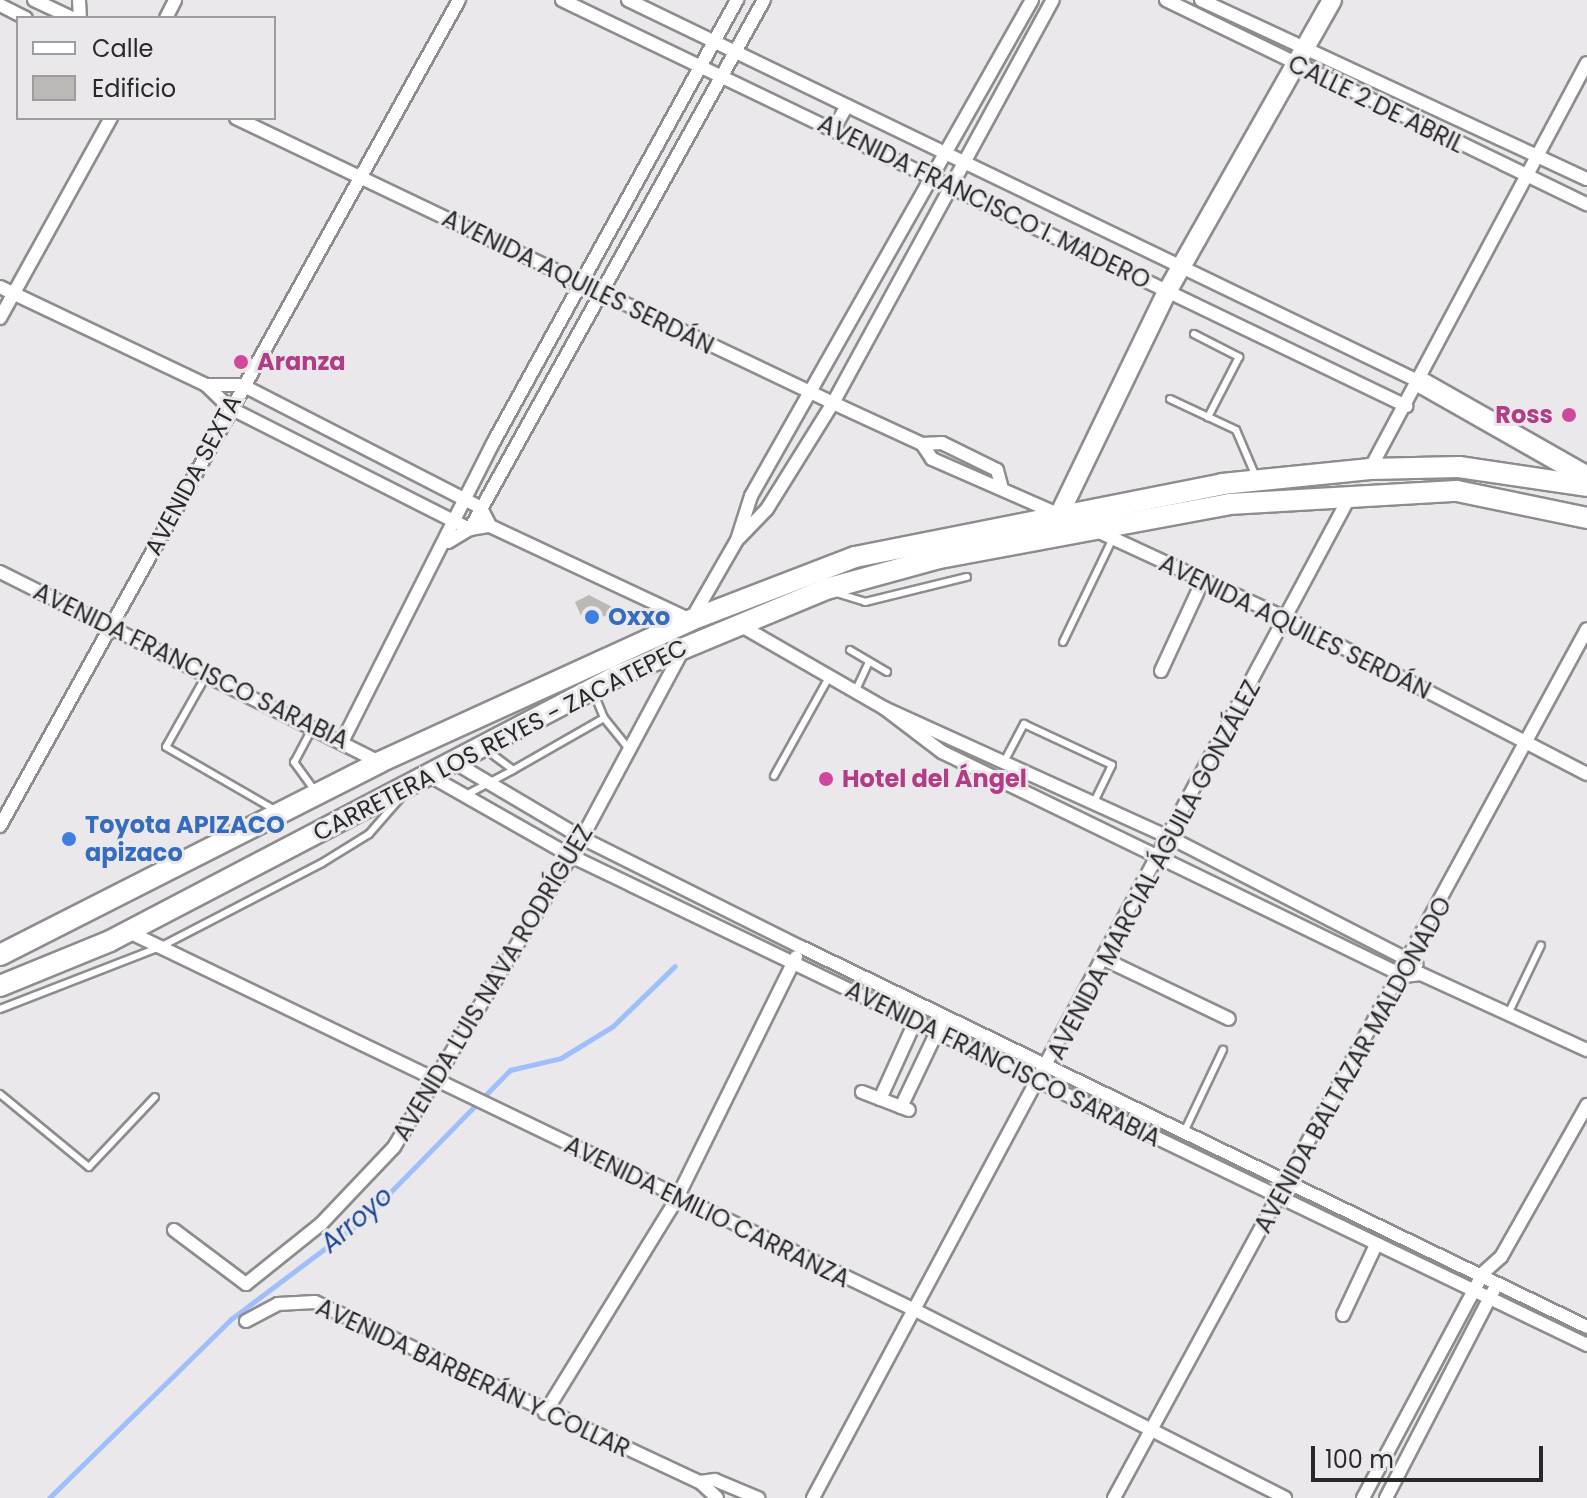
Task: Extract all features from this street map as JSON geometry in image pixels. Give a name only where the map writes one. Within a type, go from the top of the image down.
[{"type":"main road","points":[[1059,515],[1168,290],[1332,0]]},
{"type":"main road","points":[[1420,382],[1587,477]]},
{"type":"main road","name":"CARRETERA LOS REYES - ZACATEPEC","points":[[0,955],[283,814],[380,762],[691,620],[855,557],[1059,515],[1257,480],[1370,469],[1459,467],[1587,486]]},
{"type":"main road","name":"CARRETERA LOS REYES - ZACATEPEC","points":[[0,986],[127,931],[592,688],[685,646],[826,589],[939,558],[1105,534],[1229,504],[1351,493],[1457,491],[1587,518]]},
{"type":"street","name":"AVENIDA SEXTA","points":[[1,822],[357,177],[459,0]]},
{"type":"street","name":"AVENIDA FRANCISCO I. MADERO","points":[[562,0],[1406,406]]},
{"type":"street","points":[[589,13],[595,0]]},
{"type":"street","name":"AVENIDA FRANCISCO I. MADERO","points":[[628,0],[951,154],[1180,269],[1420,382]]},
{"type":"street","points":[[344,738],[448,542],[453,520],[463,499],[697,65],[737,0]]},
{"type":"street","points":[[470,529],[719,76],[764,0]]},
{"type":"street","points":[[448,542],[470,529],[490,526],[691,620],[737,540],[751,496],[951,154],[1032,0]]},
{"type":"street","points":[[737,540],[767,509],[833,403],[952,188],[1017,60],[1053,0]]},
{"type":"street","name":"CALLE 2 DE ABRIL","points":[[1166,0],[1184,4],[1300,58],[1424,104],[1587,179]]},
{"type":"street","name":"CALLE 2 DE ABRIL","points":[[1201,0],[1415,123],[1587,204]]},
{"type":"street","points":[[38,2],[68,16]]},
{"type":"street","points":[[0,5],[22,16]]},
{"type":"street","points":[[1003,53],[1017,60]]},
{"type":"street","points":[[1370,469],[1420,382],[1587,63]]},
{"type":"street","points":[[1415,123],[1424,104]]},
{"type":"street","points":[[833,130],[847,106]]},
{"type":"street","points":[[0,318],[110,120]]},
{"type":"street","name":"AVENIDA AQUILES SERDÁN","points":[[240,120],[811,393],[922,444],[942,443],[997,470],[1001,485]]},
{"type":"street","points":[[643,167],[665,176]]},
{"type":"street","points":[[1043,231],[1053,207]]},
{"type":"street","points":[[617,216],[638,226]]},
{"type":"street","points":[[876,279],[896,290]]},
{"type":"street","points":[[0,287],[206,385],[230,408],[470,529]]},
{"type":"street","points":[[1276,343],[1288,320]]},
{"type":"street","points":[[206,385],[242,385],[481,508],[490,526]]},
{"type":"street","points":[[525,385],[543,396]]},
{"type":"street","points":[[493,443],[512,453]]},
{"type":"street","name":"AVENIDA AQUILES SERDÁN","points":[[922,444],[932,459],[989,487],[1001,485],[1059,515],[1288,619],[1587,774]]},
{"type":"street","name":"AVENIDA MARCIAL ÁGUILA GONZÁLEZ","points":[[813,1498],[1106,960],[1288,619],[1351,493]]},
{"type":"street","name":"AVENIDA FRANCISCO SARABIA","points":[[0,572],[316,724],[380,762]]},
{"type":"street","points":[[1161,671],[1203,580]]},
{"type":"street","points":[[738,624],[884,708],[1005,760],[1171,838],[1413,958],[1421,974]]},
{"type":"street","name":"AVENIDA BALTAZAR MALDONADO","points":[[1114,1498],[1404,976],[1587,629]]},
{"type":"street","name":"AVENIDA LUIS NAVA RODRÍGUEZ","points":[[174,1230],[246,1284],[331,1213],[394,1147],[439,1081],[582,838],[685,646]]},
{"type":"street","points":[[884,708],[942,752],[1162,854],[1404,976],[1421,974],[1587,1050]]},
{"type":"street","name":"AVENIDA FRANCISCO SARABIA","points":[[451,760],[582,838],[801,947],[1050,1064],[1288,1185],[1483,1273],[1587,1327]]},
{"type":"street","name":"AVENIDA FRANCISCO SARABIA","points":[[416,778],[466,795],[571,856],[793,964],[916,1018],[1042,1079],[1279,1203],[1474,1289],[1587,1345]]},
{"type":"street","name":"AVENIDA EMILIO CARRANZA","points":[[127,931],[439,1081],[676,1200],[915,1310],[1150,1434],[1285,1498]]},
{"type":"street","points":[[545,1413],[676,1200],[801,947]]},
{"type":"street","points":[[1106,960],[1229,1019]]},
{"type":"street","points":[[880,1099],[924,1004]]},
{"type":"street","points":[[862,1092],[905,1108],[946,1015]]},
{"type":"street","points":[[1363,1498],[1483,1273],[1501,1257],[1587,1105]]},
{"type":"street","points":[[1343,1315],[1375,1247]]},
{"type":"street","points":[[1386,1498],[1499,1281],[1501,1257]]},
{"type":"street","name":"AVENIDA BARBERÁN Y COLLAR","points":[[246,1321],[278,1304],[315,1302],[545,1413],[700,1482],[717,1498]]},
{"type":"street","points":[[1441,1352],[1456,1360]]},
{"type":"street","points":[[1397,1434],[1415,1443]]},
{"type":"street","name":"AVENIDA BARBERÁN Y COLLAR","points":[[700,1482],[715,1480],[758,1498]]},
{"type":"lane","points":[[1194,334],[1239,357],[1208,417]]},
{"type":"lane","points":[[1170,399],[1208,417],[1245,441],[1257,480]]},
{"type":"lane","points":[[1063,642],[1105,534]]},
{"type":"lane","points":[[826,589],[865,602],[967,577]]},
{"type":"lane","points":[[850,650],[887,672]]},
{"type":"lane","points":[[855,692],[869,662]]},
{"type":"lane","points":[[208,673],[166,747],[283,814]]},
{"type":"lane","points":[[774,776],[829,677]]},
{"type":"lane","points":[[592,688],[604,718],[630,750]]},
{"type":"lane","points":[[466,795],[604,718]]},
{"type":"lane","points":[[316,724],[294,762],[318,795]]},
{"type":"lane","points":[[1005,760],[1024,724],[1100,759],[1112,765],[1094,802]]},
{"type":"lane","points":[[482,746],[513,770]]},
{"type":"lane","points":[[0,1009],[160,947],[369,834],[396,810],[416,778]]},
{"type":"lane","points":[[1508,1014],[1541,945]]},
{"type":"lane","points":[[1184,1132],[1223,1050]]},
{"type":"lane","points":[[0,1094],[89,1167],[155,1097]]},
{"type":"building","name":"Oxxo","points":[[589,595],[618,610],[585,625],[575,602]]},
{"type":"waterway","name":"Arroyo","points":[[49,1498],[231,1319],[364,1219],[510,1070],[561,1058],[613,1026],[675,966]]},
{"type":"place","name":"Aranza","points":[[241,362]]},
{"type":"place","name":"Ross","points":[[1569,415]]},
{"type":"place","name":"Oxxo","points":[[592,617]]},
{"type":"place","name":"Hotel del Ángel","points":[[826,779]]},
{"type":"place","name":"Toyota APIZACO apizaco","points":[[69,839]]}]
